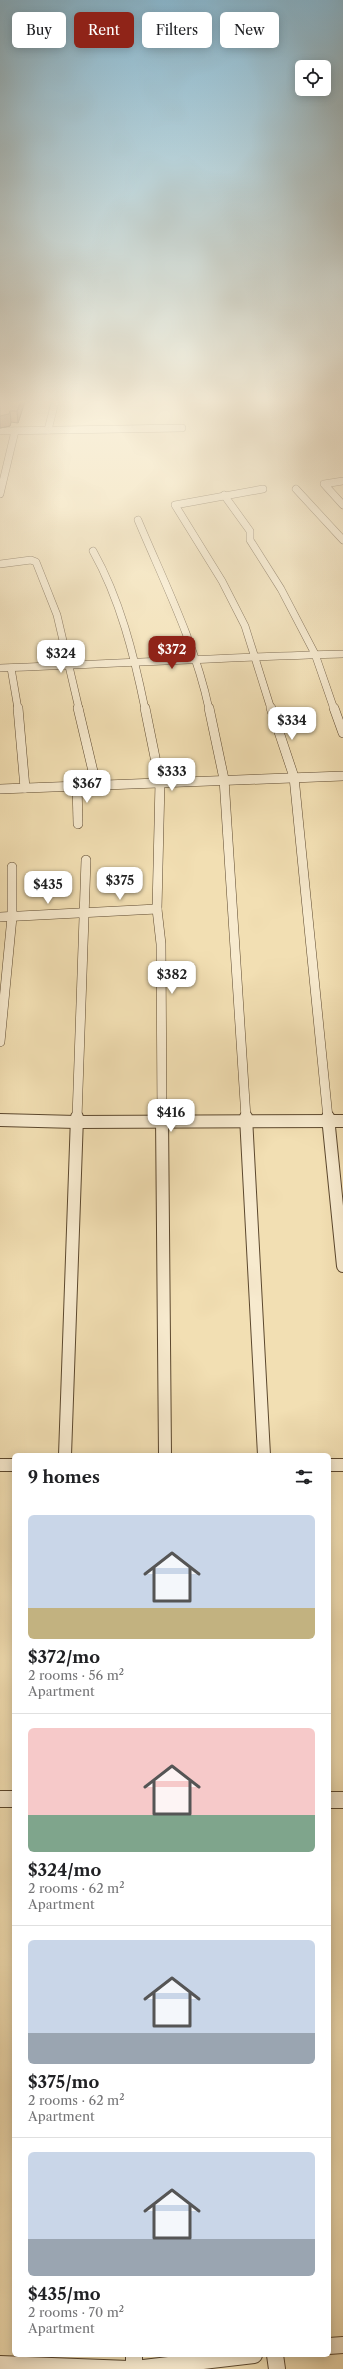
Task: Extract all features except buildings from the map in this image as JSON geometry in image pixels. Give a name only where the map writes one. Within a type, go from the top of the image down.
[{"type":"street","points":[[177,509],[228,593],[250,638],[254,648],[254,656],[294,777],[343,1266]]},
{"type":"street","points":[[234,509],[250,531],[250,540],[281,588],[315,654],[343,733]]},
{"type":"street","points":[[314,509],[343,540]]},
{"type":"street","points":[[138,520],[195,658],[203,682],[224,780],[246,1122],[264,1453]]},
{"type":"street","points":[[94,551],[106,574],[136,663],[160,782],[160,846],[157,909],[162,944],[165,1453]]},
{"type":"street","points":[[0,564],[30,560],[36,562],[57,615],[96,784]]},
{"type":"street","points":[[0,668],[136,663],[195,658],[343,654]]},
{"type":"street","points":[[11,668],[17,700],[25,788]]},
{"type":"street","points":[[0,789],[76,784],[343,776]]},
{"type":"street","points":[[76,784],[78,824]]},
{"type":"street","points":[[65,1453],[86,860]]},
{"type":"street","points":[[0,1042],[12,917],[12,867]]},
{"type":"street","points":[[0,917],[84,914],[157,909]]},
{"type":"street","points":[[0,1120],[76,1122],[343,1121]]},
{"type":"street","points":[[0,1465],[12,1465]]},
{"type":"street","points":[[331,1465],[343,1465]]},
{"type":"street","points":[[0,1799],[12,1799]]},
{"type":"street","points":[[331,1800],[343,1800]]},
{"type":"street","points":[[331,2346],[343,2345]]},
{"type":"street","points":[[134,2357],[134,2369],[237,2357]]},
{"type":"street","points":[[275,2357],[277,2369]]},
{"type":"street","points":[[0,2364],[129,2369]]}]
